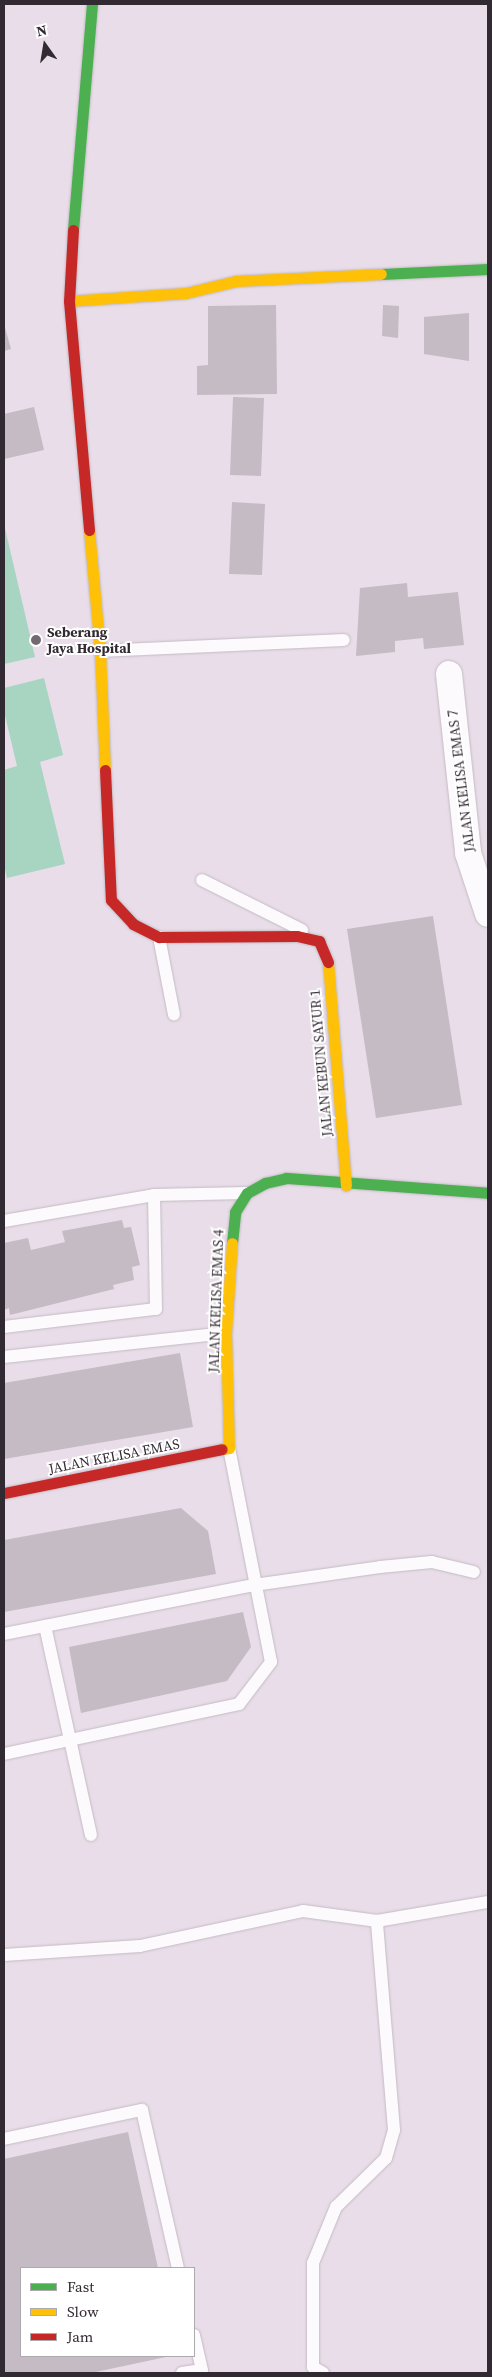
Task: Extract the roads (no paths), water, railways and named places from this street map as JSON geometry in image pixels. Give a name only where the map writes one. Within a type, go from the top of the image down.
[{"type":"street","points":[[92,4],[77,154],[69,301],[100,651],[111,900],[133,924],[159,937],[297,936],[320,941]]},
{"type":"street","points":[[69,301],[186,292],[236,282],[488,269]]},
{"type":"street","name":"JALAN KELISA EMAS 7","points":[[449,674],[468,853],[488,914]]},
{"type":"street","name":"JALAN KEBUN SAYUR 1","points":[[320,941],[328,963],[346,1185]]},
{"type":"street","points":[[247,1193],[265,1183],[286,1178],[346,1185],[488,1193]]},
{"type":"street","name":"JALAN KELISA EMAS 4","points":[[229,1448],[226,1333],[235,1212],[247,1193]]},
{"type":"street","name":"JALAN KELISA EMAS","points":[[4,1493],[229,1448]]},
{"type":"lane","points":[[100,651],[344,640]]},
{"type":"lane","points":[[202,880],[282,918],[320,941]]},
{"type":"lane","points":[[159,937],[174,1015]]},
{"type":"lane","points":[[4,1221],[154,1195],[247,1193]]},
{"type":"lane","points":[[4,1327],[156,1309],[154,1195]]},
{"type":"lane","points":[[4,1356],[226,1333]]},
{"type":"lane","points":[[4,1754],[239,1704],[271,1662],[254,1585],[229,1448]]},
{"type":"lane","points":[[4,1634],[254,1585],[432,1562],[474,1572]]},
{"type":"lane","points":[[45,1626],[91,1835]]},
{"type":"lane","points":[[4,1955],[140,1946],[303,1911],[378,1921],[488,1902]]},
{"type":"lane","points":[[323,2373],[313,2367],[313,2262],[336,2207],[386,2158],[394,2130],[378,1921]]},
{"type":"lane","points":[[4,2139],[142,2110],[178,2267]]},
{"type":"lane","points":[[182,2373],[202,2370],[195,2339]]},
{"type":"place","name":"Seberang Jaya Hospital","points":[[36,640]]}]
